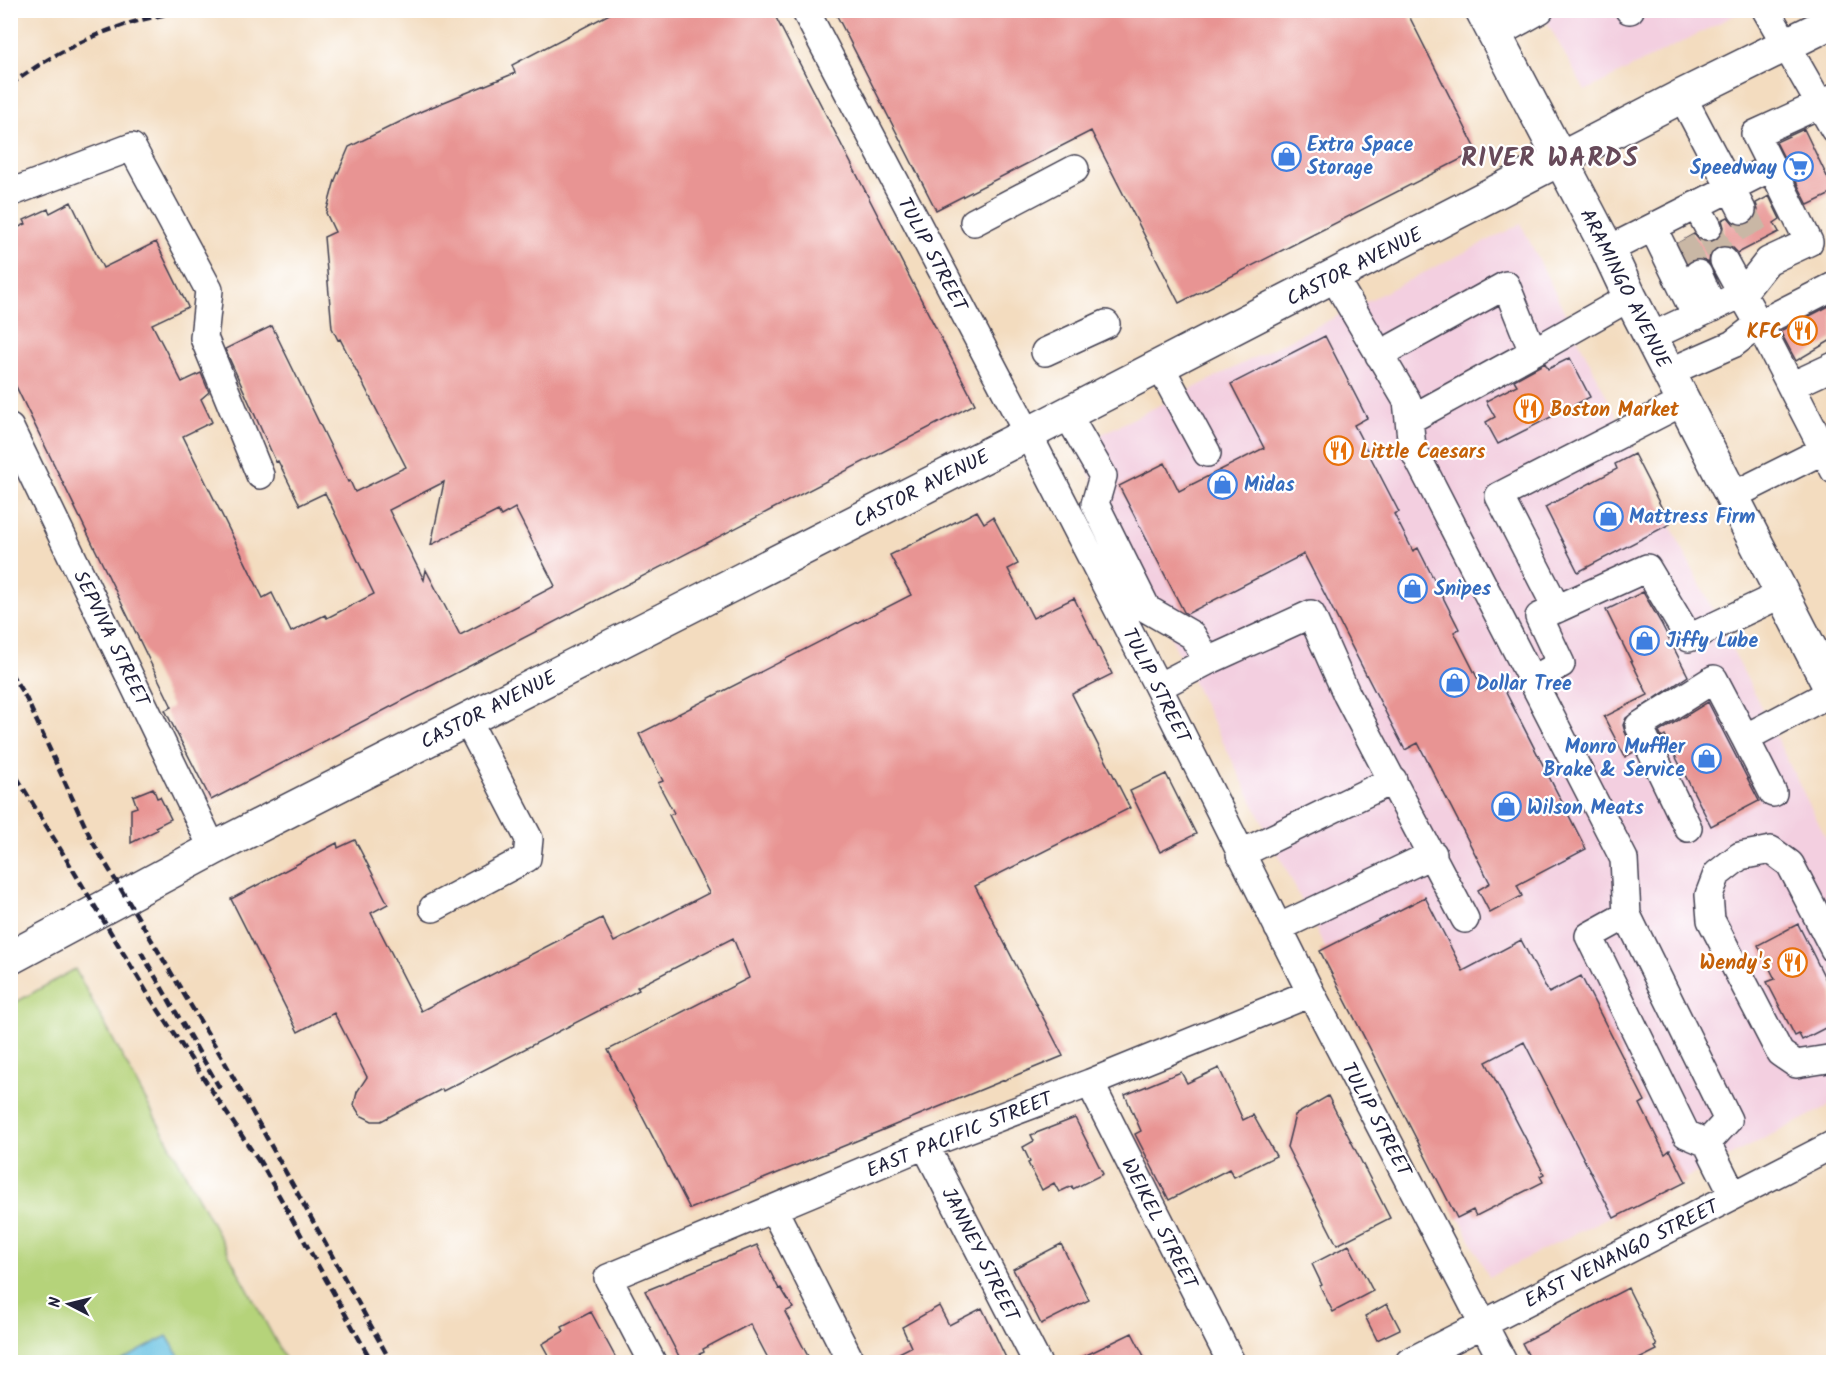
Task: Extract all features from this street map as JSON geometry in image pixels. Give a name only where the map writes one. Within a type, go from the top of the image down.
[{"type":"main road","name":"CASTOR AVENUE","points":[[10,958],[213,849],[1028,434],[1682,96],[1833,21]]},
{"type":"main road","name":"ARAMINGO AVENUE","points":[[1489,23],[1608,250],[1683,402],[1833,693]]},
{"type":"street","name":"TULIP STREET","points":[[806,10],[1028,434],[1311,993],[1503,1362]]},
{"type":"street","points":[[1489,23],[1540,10]]},
{"type":"street","points":[[1766,10],[1785,46],[1827,101],[1833,129]]},
{"type":"street","points":[[1682,96],[1736,198]]},
{"type":"street","points":[[1650,337],[1742,294],[1763,251],[1809,242],[1755,134],[1827,101]]},
{"type":"street","points":[[10,193],[132,147],[209,290],[204,338],[260,475]]},
{"type":"street","points":[[1608,250],[1702,216],[1736,198],[1772,167]]},
{"type":"street","points":[[974,222],[1075,169]]},
{"type":"street","points":[[1667,229],[1704,312]]},
{"type":"street","points":[[1725,261],[1759,324],[1799,382],[1830,455],[1732,496]]},
{"type":"street","points":[[1698,274],[1704,312]]},
{"type":"street","points":[[1333,276],[1407,401],[1412,447],[1624,859],[1627,915],[1728,1120],[1707,1143]]},
{"type":"street","points":[[1379,355],[1506,285],[1533,352]]},
{"type":"street","points":[[1669,372],[1733,344],[1759,324],[1833,286]]},
{"type":"street","points":[[1409,420],[1630,297]]},
{"type":"street","points":[[1045,352],[1106,324]]},
{"type":"street","points":[[1799,382],[1809,365],[1833,353]]},
{"type":"street","points":[[1160,366],[1207,453]]},
{"type":"street","points":[[1799,382],[1833,366]]},
{"type":"street","points":[[1557,609],[1499,496],[1683,402]]},
{"type":"street","points":[[1067,414],[1103,476],[1095,504],[1147,609],[1192,634],[1208,661]]},
{"type":"street","name":"SEPVIVA STREET","points":[[10,428],[213,849]]},
{"type":"street","points":[[1532,680],[1561,664],[1539,617],[1647,568],[1689,638],[1782,594]]},
{"type":"street","points":[[1158,687],[1208,661],[1311,614],[1347,695],[1465,919]]},
{"type":"street","points":[[1688,828],[1639,726],[1714,679],[1773,793]]},
{"type":"street","points":[[1745,738],[1833,693]]},
{"type":"street","points":[[433,908],[527,858],[529,839],[466,720]]},
{"type":"street","points":[[1240,854],[1393,780]]},
{"type":"street","points":[[1833,950],[1790,864],[1770,850],[1740,856],[1717,874],[1709,895],[1711,920],[1780,1053],[1796,1064],[1833,1058]]},
{"type":"street","points":[[1278,928],[1432,854]]},
{"type":"street","points":[[1627,915],[1589,936],[1686,1134],[1707,1143],[1733,1195]]},
{"type":"street","name":"EAST PACIFIC STREET","points":[[652,1362],[608,1278],[925,1145],[1090,1083],[1311,993]]},
{"type":"street","name":"WEIKEL STREET","points":[[1090,1083],[1231,1362]]},
{"type":"street","name":"EAST VENANGO STREET","points":[[1409,1362],[1833,1144]]},
{"type":"street","name":"JANNEY STREET","points":[[925,1145],[1037,1362]]},
{"type":"street","points":[[774,1210],[851,1362]]},
{"type":"shaded area","points":[[1541,11],[1743,11],[1585,91]]},
{"type":"shaded area","points":[[1521,224],[1833,852],[1833,1104],[1489,1277],[1076,447]]},
{"type":"green space","points":[[75,969],[287,1362],[11,1362],[11,1005]]},
{"type":"water","points":[[167,1336],[183,1362],[119,1362]]},
{"type":"building","points":[[617,10],[772,10],[975,404],[211,800],[165,710],[172,707],[10,374],[10,231],[26,224],[24,220],[48,209],[50,213],[71,202],[103,268],[156,242],[188,307],[152,324],[182,382],[201,373],[209,392],[201,399],[212,422],[183,436],[263,598],[272,593],[291,632],[325,615],[327,618],[374,594],[325,493],[300,505],[278,461],[276,462],[225,349],[272,326],[355,492],[406,467],[340,339],[338,340],[332,328],[324,237],[335,232],[326,213],[335,180],[349,147],[422,111],[515,73],[512,65]],"holes":[[[444,482],[431,545],[498,511],[501,516],[515,508],[555,586],[460,635],[426,570],[424,580],[389,510]]]},
{"type":"building","name":"Extra Space Storage","points":[[834,10],[1406,10],[1477,151],[1179,303],[1091,131],[936,210]]},
{"type":"building","points":[[1804,129],[1833,189],[1833,193],[1808,205],[1776,142]]},
{"type":"building","points":[[1769,196],[1780,219],[1774,223],[1779,232],[1738,253],[1732,247],[1724,245],[1717,247],[1710,253],[1709,263],[1699,258],[1688,263],[1678,243],[1694,234],[1700,241],[1708,243],[1715,241],[1722,235],[1724,227],[1722,220],[1728,217],[1734,224],[1741,226],[1749,224],[1756,218],[1758,210],[1756,203]]},
{"type":"building","name":"KFC","points":[[1833,304],[1833,339],[1796,361],[1780,331]]},
{"type":"building","points":[[1325,336],[1367,418],[1354,425],[1399,512],[1394,514],[1413,551],[1418,548],[1459,629],[1454,632],[1484,691],[1501,683],[1586,849],[1517,885],[1522,896],[1490,913],[1478,890],[1490,883],[1418,743],[1405,750],[1304,554],[1187,614],[1119,486],[1165,463],[1179,491],[1264,448],[1231,384]]},
{"type":"building","name":"Boston Market","points":[[1570,358],[1590,397],[1498,444],[1486,422],[1495,417],[1486,401],[1517,385],[1514,380],[1545,363],[1548,369]]},
{"type":"building","name":"Mattress Firm","points":[[1634,454],[1670,524],[1578,572],[1545,507],[1617,469],[1615,464]]},
{"type":"building","points":[[977,511],[984,523],[993,517],[1018,564],[1008,569],[1033,618],[1074,598],[1112,674],[1072,694],[1130,808],[975,886],[1063,1056],[690,1209],[608,1050],[749,978],[733,938],[637,987],[639,990],[381,1121],[372,1121],[360,1115],[354,1105],[357,1092],[367,1077],[334,1013],[298,1032],[231,899],[337,843],[338,848],[355,840],[388,904],[371,913],[421,1011],[602,918],[614,942],[709,893],[669,815],[674,813],[658,783],[663,781],[639,734],[911,595],[890,555]]},
{"type":"building","name":"Jiffy Lube","points":[[1643,592],[1688,676],[1626,718],[1623,725],[1634,752],[1625,757],[1604,717],[1648,695],[1606,610]]},
{"type":"building","name":"Monro Muffler Brake & Service","points":[[1708,702],[1759,801],[1711,826],[1665,736],[1662,738],[1659,732]]},
{"type":"building","points":[[1166,774],[1196,834],[1160,852],[1130,791]]},
{"type":"building","points":[[153,788],[171,819],[155,827],[157,830],[131,843],[131,809],[137,807],[133,796]]},
{"type":"building","points":[[1425,897],[1463,971],[1521,940],[1549,993],[1581,976],[1645,1101],[1640,1104],[1665,1154],[1670,1150],[1686,1182],[1614,1218],[1524,1042],[1486,1062],[1544,1174],[1540,1176],[1543,1182],[1476,1216],[1473,1210],[1457,1218],[1320,951]]},
{"type":"building","name":"Wendy's","points":[[1798,924],[1833,994],[1833,1024],[1802,1040],[1799,1034],[1795,1036],[1767,982],[1775,979],[1758,945]]},
{"type":"building","points":[[1219,1068],[1243,1120],[1253,1115],[1276,1156],[1234,1177],[1229,1169],[1169,1200],[1135,1134],[1141,1131],[1125,1095],[1181,1072],[1187,1083]]},
{"type":"building","points":[[1328,1096],[1390,1218],[1337,1245],[1287,1147],[1295,1115]]},
{"type":"building","points":[[1075,1118],[1103,1174],[1073,1189],[1072,1186],[1059,1192],[1054,1183],[1042,1190],[1028,1163],[1030,1162],[1023,1147],[1034,1141],[1031,1135]]},
{"type":"building","points":[[1061,1244],[1089,1300],[1041,1324],[1013,1269]]},
{"type":"building","points":[[757,1245],[779,1289],[781,1288],[793,1308],[785,1312],[811,1362],[770,1362],[750,1324],[703,1349],[704,1352],[682,1362],[645,1291]]},
{"type":"building","points":[[1349,1245],[1373,1291],[1333,1312],[1312,1264]]},
{"type":"building","points":[[1628,1288],[1657,1350],[1633,1362],[1532,1362],[1522,1343]]},
{"type":"building","points":[[1387,1304],[1400,1329],[1377,1340],[1365,1316]]},
{"type":"building","points":[[939,1306],[949,1325],[982,1308],[1008,1362],[881,1362],[911,1347],[902,1327]]},
{"type":"building","points":[[591,1312],[618,1362],[552,1362],[542,1344],[564,1331],[562,1327]]},
{"type":"building","points":[[1132,1333],[1147,1362],[1072,1362]]},
{"type":"tunnel","points":[[1742,210],[1758,241]]},
{"type":"tunnel","points":[[1708,227],[1724,261]]},
{"type":"tunnel","points":[[1681,241],[1698,274]]},
{"type":"railway","points":[[10,85],[53,57],[99,34],[147,18],[197,10]]},
{"type":"railway","points":[[10,672],[26,698],[92,841],[223,1059],[391,1362]]},
{"type":"railway","points":[[10,766],[151,999],[262,1166]]},
{"type":"railway","points":[[141,952],[222,1092]]},
{"type":"railway","points":[[258,1158],[372,1362]]},
{"type":"place","name":"Extra Space Storage","points":[[1286,156]]},
{"type":"place","name":"Speedway","points":[[1798,167]]},
{"type":"place","name":"KFC","points":[[1803,331]]},
{"type":"place","name":"Boston Market","points":[[1529,409]]},
{"type":"place","name":"Little Caesars","points":[[1339,451]]},
{"type":"place","name":"Midas","points":[[1223,484]]},
{"type":"place","name":"Mattress Firm","points":[[1608,516]]},
{"type":"place","name":"Snipes","points":[[1413,588]]},
{"type":"place","name":"Jiffy Lube","points":[[1645,640]]},
{"type":"place","name":"Dollar Tree","points":[[1455,683]]},
{"type":"place","name":"Monro Muffler Brake & Service","points":[[1706,758]]},
{"type":"place","name":"Wilson Meats","points":[[1506,807]]},
{"type":"place","name":"Wendy's","points":[[1792,962]]},
{"type":"district","name":"RIVER WARDS","points":[[1550,157]]}]
